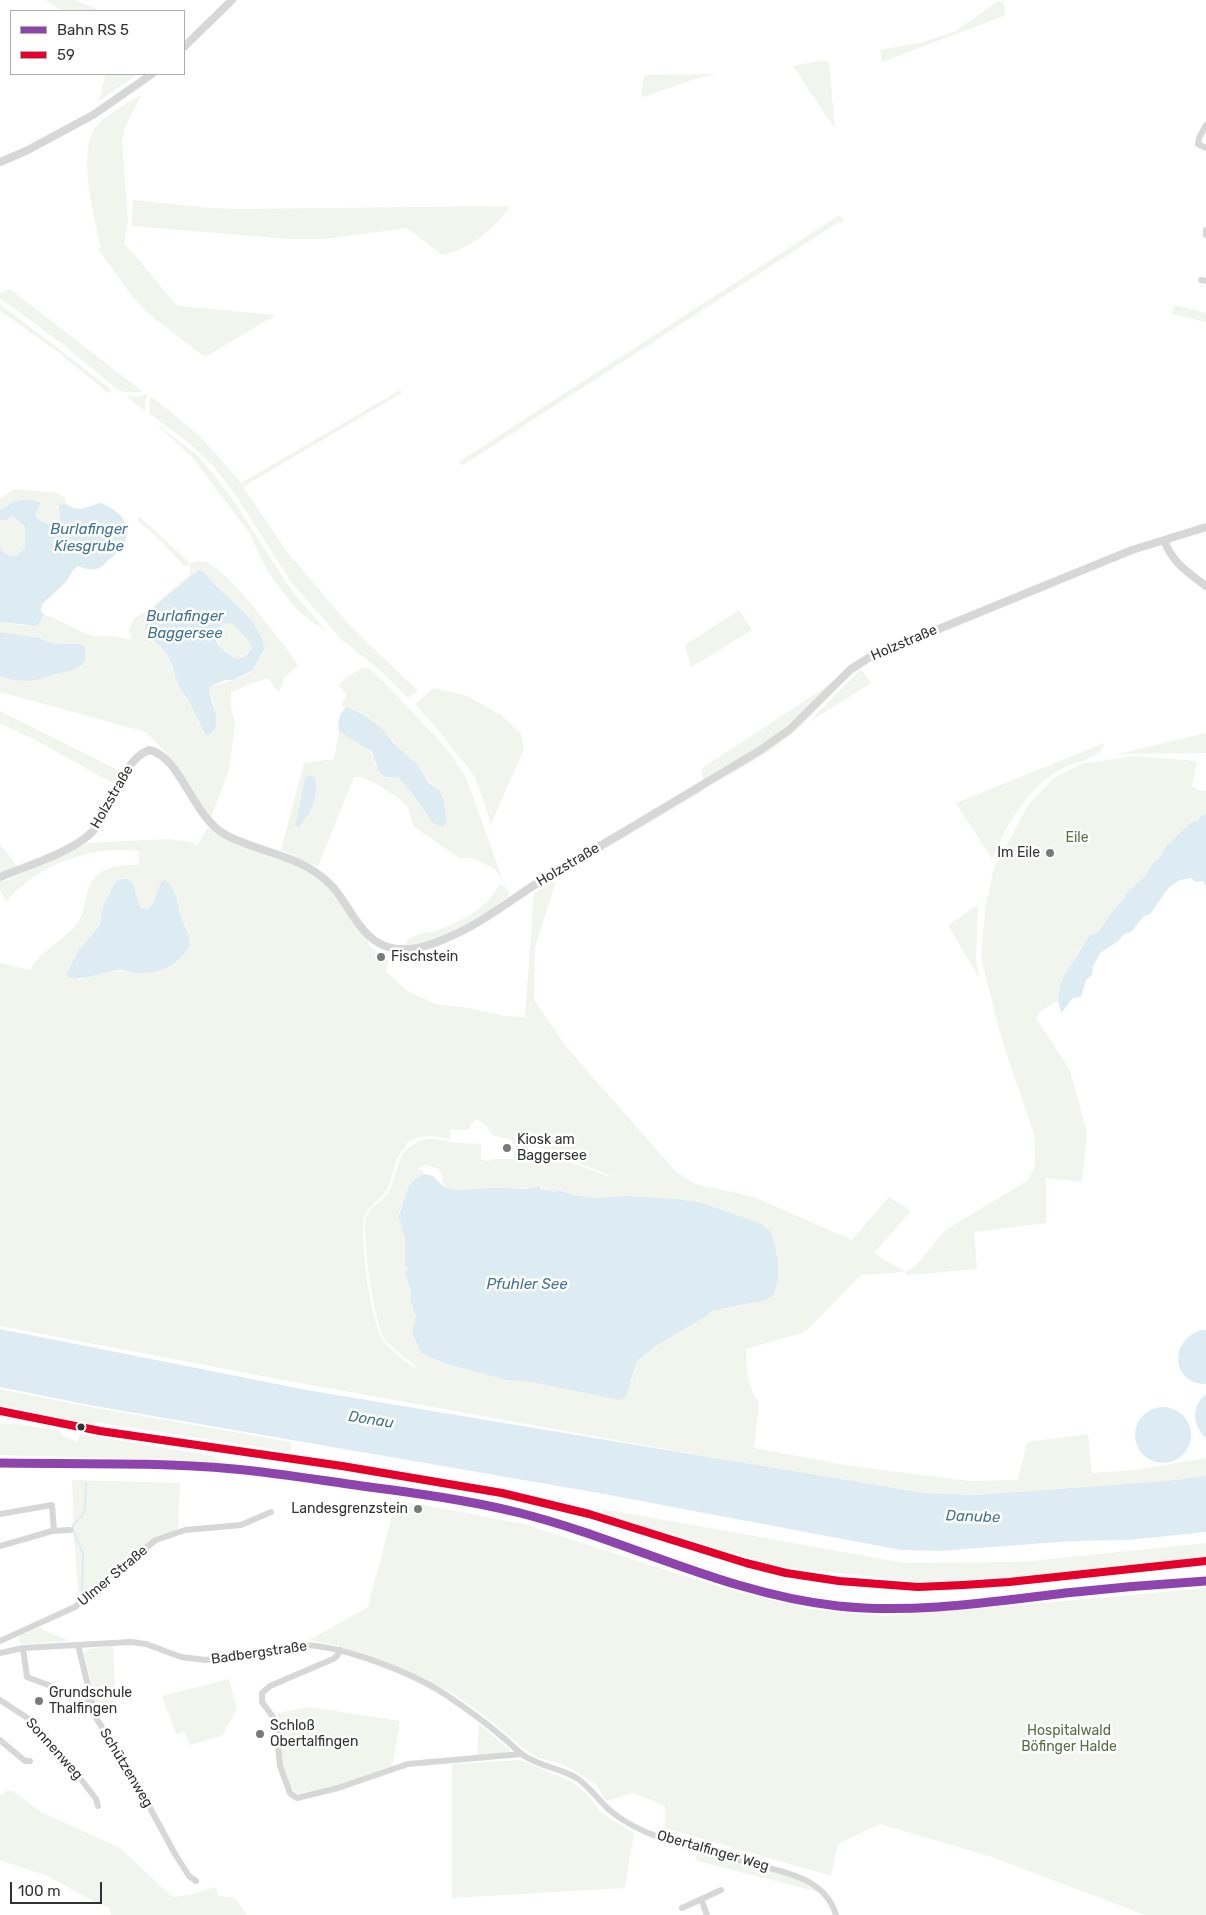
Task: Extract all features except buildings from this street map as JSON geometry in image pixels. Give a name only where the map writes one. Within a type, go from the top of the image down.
[{"type":"street","points":[[185,45],[232,0]]},
{"type":"street","points":[[0,162],[26,151],[93,115],[151,75]]},
{"type":"street","points":[[1206,125],[1198,144],[1206,148]]},
{"type":"street","points":[[1206,230],[1206,235]]},
{"type":"street","name":"Holzstraße","points":[[0,876],[42,860],[76,844],[90,835],[101,820],[132,761],[140,754],[149,750],[164,756],[200,811],[216,828],[226,835],[294,860],[313,870],[330,884],[371,938],[383,946],[410,949],[424,946],[448,938],[478,921],[759,751],[790,729],[835,684],[858,664],[870,657],[1132,550],[1206,527]]},
{"type":"street","points":[[1164,540],[1170,555],[1176,562],[1206,586]]},
{"type":"street","points":[[0,1411],[100,1431],[425,1479],[572,1509],[746,1563],[786,1573],[839,1581],[918,1587],[1009,1582],[1206,1561]]},
{"type":"street","points":[[0,1514],[52,1505],[54,1531]]},
{"type":"street","name":"Ulmer Straße","points":[[0,1641],[75,1607],[110,1575],[156,1540],[185,1530],[241,1526],[271,1512]]},
{"type":"street","points":[[0,1546],[54,1531],[70,1530]]},
{"type":"street","points":[[14,1635],[16,1649]]},
{"type":"street","name":"Badbergstraße","points":[[0,1653],[23,1648],[140,1642],[181,1657],[206,1660],[300,1645],[316,1645],[340,1650],[398,1671],[440,1692],[522,1754]]},
{"type":"street","name":"Schützenweg","points":[[78,1645],[91,1701],[101,1728],[125,1762],[175,1854],[189,1876],[196,1881]]},
{"type":"street","points":[[23,1648],[27,1677],[91,1701]]},
{"type":"street","points":[[340,1650],[333,1659],[270,1686],[262,1693],[262,1702],[276,1721],[280,1766],[290,1793],[294,1796],[305,1796],[338,1788],[408,1764],[522,1754]]},
{"type":"street","name":"Sonnenweg","points":[[0,1700],[25,1716],[40,1729],[96,1799],[98,1806]]},
{"type":"street","points":[[0,1740],[25,1761],[30,1762]]},
{"type":"street","name":"Obertalfinger Weg","points":[[522,1754],[542,1765],[575,1778],[589,1788],[600,1802],[615,1815],[640,1828],[697,1849],[805,1878],[822,1890],[833,1905],[836,1915]]},
{"type":"street","points":[[682,1908],[721,1890]]},
{"type":"street","points":[[700,1899],[707,1915]]},
{"type":"green space","points":[[46,0],[74,0],[99,10],[61,10]]},
{"type":"green space","points":[[998,1],[1003,2],[1005,8],[1004,16],[882,62],[880,50],[923,42],[956,31]]},
{"type":"green space","points":[[825,60],[829,63],[835,129],[793,66]]},
{"type":"green space","points":[[716,74],[695,79],[644,97],[641,95],[644,75]]},
{"type":"green space","points":[[106,75],[137,75],[96,103]]},
{"type":"green space","points":[[141,95],[124,129],[122,142],[128,220],[124,245],[134,254],[178,306],[276,315],[205,357],[155,319],[134,299],[98,249],[101,247],[88,183],[88,148],[92,134],[103,119]]},
{"type":"green space","points":[[133,200],[239,209],[510,206],[481,237],[463,248],[442,255],[407,228],[324,239],[290,239],[132,226]]},
{"type":"green space","points":[[838,216],[841,216],[843,223],[839,222],[463,465],[459,463],[460,461]]},
{"type":"green space","points":[[10,289],[143,392],[124,392],[117,389],[65,346],[0,298],[0,293]]},
{"type":"green space","points":[[0,304],[112,390],[108,393],[58,352],[0,311]]},
{"type":"green space","points":[[1174,305],[1206,313],[1206,322],[1172,314]]},
{"type":"green space","points":[[400,390],[402,393],[243,487],[288,553],[350,626],[418,691],[408,698],[380,670],[342,640],[291,582],[235,494],[213,466],[189,443],[150,414],[149,404],[151,396],[202,438],[241,483]]},
{"type":"green space","points":[[148,394],[145,402],[145,411],[125,395],[137,397]]},
{"type":"green space","points":[[153,421],[197,455],[215,476],[235,503],[292,591],[327,632],[300,613],[285,595],[267,570],[250,534],[193,458]]},
{"type":"green space","points":[[14,489],[58,493],[65,498],[66,504],[59,505],[60,520],[56,523],[42,523],[35,515],[37,510],[28,499],[11,502],[0,510],[0,499]]},
{"type":"green space","points":[[12,516],[25,526],[25,547],[15,556],[7,555],[0,548],[0,520],[7,520]]},
{"type":"green space","points":[[139,516],[190,563],[206,562],[227,578],[255,608],[298,665],[284,677],[278,692],[268,678],[231,693],[231,707],[235,724],[229,770],[211,817],[203,810],[171,758],[146,732],[0,692],[0,676],[10,679],[27,680],[69,671],[79,644],[51,643],[39,638],[0,632],[0,622],[30,625],[40,620],[44,615],[92,635],[132,639],[129,631],[133,619],[147,611],[190,574],[190,564],[185,567],[157,537],[137,520]],"holes":[[[199,571],[206,573],[214,584],[241,610],[263,652],[250,673],[211,686],[209,691],[215,705],[199,723],[191,703],[181,689],[166,653],[155,643],[147,632],[145,625],[175,589]]]},
{"type":"green space","points":[[1054,585],[1056,586],[864,664],[872,660]]},
{"type":"green space","points":[[739,610],[752,630],[691,667],[685,645]]},
{"type":"green space","points":[[223,623],[233,624],[249,641],[252,648],[245,657],[236,659],[218,644],[216,635]]},
{"type":"green space","points":[[852,662],[814,701],[784,728],[740,759],[705,779],[703,778],[701,769],[827,686]]},
{"type":"green space","points":[[362,668],[368,668],[381,679],[453,757],[467,780],[503,881],[495,869],[473,858],[459,858],[423,833],[413,825],[408,807],[380,786],[361,777],[354,777],[318,866],[281,850],[304,763],[334,759],[339,731],[367,749],[374,759],[375,765],[386,777],[398,777],[433,823],[439,790],[413,761],[372,722],[354,710],[347,707],[344,708],[341,704],[347,695],[338,685]]},
{"type":"green space","points":[[858,668],[860,669],[783,741],[709,787],[782,740]]},
{"type":"green space","points":[[861,669],[871,683],[809,722]]},
{"type":"green space","points":[[434,688],[467,696],[501,715],[521,734],[524,749],[491,824],[475,777],[415,704]]},
{"type":"green space","points":[[0,711],[122,772],[116,785],[43,744],[0,723]]},
{"type":"green space","points":[[1206,733],[1206,753],[1118,754]]},
{"type":"green space","points":[[1104,743],[1103,748],[1096,755],[1056,772],[1032,792],[1013,817],[992,859],[956,803]]},
{"type":"green space","name":"Eile","points":[[1134,756],[1197,761],[1192,786],[1198,790],[1206,791],[1206,815],[1202,815],[1201,818],[1166,846],[1159,859],[1154,862],[1145,876],[1125,894],[1124,900],[1117,905],[1097,934],[1080,949],[1060,985],[1058,1000],[1040,1012],[1036,1018],[1070,1070],[1087,1133],[1082,1182],[1046,1178],[1046,1223],[974,1232],[977,1269],[907,1275],[905,1272],[917,1264],[947,1229],[1027,1181],[1035,1168],[1034,1134],[1003,1043],[981,959],[985,909],[994,868],[1029,804],[1054,778],[1081,764]]},
{"type":"green space","points":[[698,776],[699,784],[523,889],[517,890],[698,783]]},
{"type":"green space","points":[[700,790],[703,791],[563,874],[563,872]]},
{"type":"green space","points":[[208,827],[219,834],[302,867],[324,882],[342,903],[368,941],[370,947],[389,960],[385,971],[408,991],[435,1004],[468,1008],[505,1016],[525,1017],[534,893],[556,881],[535,947],[534,1000],[567,1048],[677,1173],[696,1184],[754,1197],[852,1240],[889,1197],[911,1211],[874,1253],[905,1272],[861,1275],[805,1332],[746,1349],[750,1384],[759,1403],[754,1448],[851,1466],[969,1481],[1018,1480],[1027,1442],[1088,1434],[1092,1473],[1135,1470],[1206,1458],[1206,1476],[1167,1481],[975,1495],[925,1493],[753,1465],[262,1376],[0,1326],[0,963],[31,970],[39,957],[77,924],[81,917],[88,889],[95,877],[110,868],[124,865],[139,865],[139,851],[102,851],[66,860],[34,877],[6,902],[0,890],[0,881],[8,880],[87,843],[169,839],[194,843],[197,847]],"holes":[[[128,879],[133,883],[140,908],[148,909],[153,904],[161,882],[175,894],[183,923],[187,929],[190,945],[138,973],[107,972],[78,980],[78,951],[100,925],[116,881]],[[477,1119],[488,1127],[494,1136],[510,1139],[516,1147],[528,1149],[528,1147],[535,1147],[553,1150],[576,1160],[576,1162],[609,1175],[609,1177],[542,1151],[514,1150],[514,1159],[492,1159],[491,1161],[481,1160],[481,1144],[430,1139],[422,1140],[411,1146],[399,1162],[388,1193],[370,1210],[366,1218],[365,1228],[367,1260],[380,1329],[387,1342],[416,1366],[414,1368],[390,1348],[378,1331],[370,1297],[364,1256],[363,1238],[366,1213],[388,1188],[397,1161],[406,1146],[405,1144],[416,1138],[426,1136],[450,1139],[450,1130],[469,1130],[471,1124]],[[427,1165],[438,1169],[443,1177],[441,1181],[444,1183],[443,1187],[456,1190],[540,1188],[542,1190],[556,1192],[558,1190],[579,1196],[597,1198],[626,1196],[679,1199],[702,1203],[760,1223],[750,1304],[712,1311],[645,1353],[637,1361],[632,1380],[532,1382],[506,1380],[447,1364],[421,1353],[412,1332],[416,1317],[410,1301],[411,1292],[405,1275],[408,1268],[405,1266],[405,1240],[399,1213],[408,1187],[414,1180],[424,1174],[422,1170],[416,1169]]]},
{"type":"green space","points":[[0,844],[18,867],[0,873]]},
{"type":"green space","points":[[500,885],[505,887],[509,893],[508,897],[484,914],[447,934],[420,943],[405,945],[414,936],[438,930],[469,916],[487,901]]},
{"type":"green space","points":[[978,905],[976,959],[979,978],[948,925]]},
{"type":"green space","points":[[0,1389],[291,1442],[291,1452],[95,1422],[94,1425],[0,1405]]},
{"type":"green space","points":[[0,1424],[17,1424],[59,1431],[64,1436],[77,1442],[81,1434],[213,1456],[219,1462],[0,1455]]},
{"type":"green space","points":[[72,1480],[180,1483],[178,1529],[146,1544],[126,1557],[84,1598],[78,1591]]},
{"type":"green space","name":"Hospitalwald Böfinger Halde","points":[[396,1500],[524,1524],[741,1593],[811,1609],[884,1616],[1206,1588],[1206,1915],[1145,1915],[992,1857],[880,1824],[838,1844],[831,1876],[665,1828],[665,1806],[634,1793],[606,1801],[596,1784],[564,1765],[539,1758],[523,1748],[486,1717],[454,1694],[426,1680],[338,1646],[309,1640],[368,1607]]},
{"type":"green space","points":[[603,1509],[905,1563],[1022,1562],[1206,1543],[1206,1559],[1018,1577],[920,1582],[782,1567],[602,1514]]},
{"type":"green space","points":[[41,1627],[43,1630],[70,1641],[22,1644],[19,1642],[21,1635]]},
{"type":"green space","points":[[113,1646],[116,1708],[99,1715],[84,1653],[88,1649]]},
{"type":"green space","points":[[229,1679],[237,1709],[222,1736],[190,1745],[185,1732],[176,1734],[162,1696]]},
{"type":"green space","points":[[309,1707],[400,1721],[392,1766],[346,1783],[298,1794],[286,1778],[283,1767],[279,1745],[278,1713]]},
{"type":"green space","points":[[479,1724],[510,1750],[509,1753],[477,1756]]},
{"type":"green space","points":[[521,1760],[572,1782],[586,1793],[600,1812],[634,1833],[625,1888],[452,1898],[452,1764]]},
{"type":"green space","points":[[5,1791],[13,1791],[41,1812],[120,1848],[172,1897],[189,1895],[216,1887],[218,1896],[235,1898],[247,1915],[111,1915],[110,1908],[95,1902],[48,1876],[0,1860],[0,1794],[4,1795]]},
{"type":"green space","points":[[699,1853],[789,1876],[803,1881],[820,1894],[697,1861],[695,1858]]},
{"type":"water","name":"Burlafinger Kiesgrube","points":[[28,499],[41,503],[35,515],[44,523],[56,523],[60,520],[59,505],[66,504],[80,509],[101,503],[119,514],[127,528],[124,544],[102,566],[92,570],[78,566],[73,570],[66,582],[42,604],[41,611],[44,615],[37,626],[0,622],[0,548],[7,555],[16,556],[25,547],[25,526],[12,516],[7,520],[0,520],[0,510],[11,502]]},
{"type":"water","name":"Burlafinger Baggersee","points":[[199,570],[205,573],[252,621],[265,648],[253,670],[233,680],[225,680],[211,686],[209,691],[216,722],[212,732],[206,735],[179,685],[166,653],[148,634],[145,625],[146,619],[154,608]],"holes":[[[223,623],[233,624],[249,641],[252,648],[245,657],[236,659],[221,648],[216,640],[218,629]]]},
{"type":"water","points":[[0,632],[39,638],[51,643],[79,644],[84,646],[85,659],[80,667],[35,680],[22,681],[0,676]]},
{"type":"water","points":[[347,707],[364,715],[382,729],[394,744],[417,764],[429,783],[439,790],[444,802],[447,823],[443,827],[433,823],[398,777],[386,777],[379,772],[372,752],[339,731],[338,724],[340,718]]},
{"type":"water","points":[[309,775],[315,778],[315,798],[307,816],[299,827],[295,826],[305,779]]},
{"type":"water","points":[[1202,815],[1206,815],[1206,886],[1203,881],[1196,882],[1191,878],[1183,879],[1171,886],[1150,914],[1144,916],[1131,932],[1124,934],[1118,941],[1100,953],[1093,966],[1092,975],[1086,980],[1081,997],[1073,998],[1061,1013],[1058,1000],[1060,985],[1091,934],[1097,934],[1117,905],[1124,900],[1125,894],[1145,876],[1154,862],[1159,859],[1166,846]]},
{"type":"water","points":[[128,879],[133,883],[140,908],[148,909],[153,904],[161,882],[165,880],[175,894],[190,945],[181,958],[162,970],[155,972],[139,973],[117,970],[86,977],[68,977],[67,973],[78,951],[100,925],[103,907],[116,881]]},
{"type":"water","name":"Pfuhler See","points":[[424,1174],[433,1176],[444,1187],[456,1190],[526,1189],[539,1187],[542,1190],[556,1192],[557,1190],[579,1196],[597,1198],[626,1196],[679,1199],[702,1203],[760,1223],[771,1232],[778,1259],[778,1280],[773,1295],[766,1300],[712,1311],[656,1346],[637,1361],[626,1396],[620,1400],[532,1382],[506,1380],[447,1364],[421,1353],[412,1332],[416,1317],[410,1300],[411,1292],[405,1274],[408,1268],[405,1266],[405,1240],[400,1219],[398,1218],[408,1187],[414,1180]]},
{"type":"water","points":[[0,1329],[312,1391],[925,1493],[975,1495],[1167,1481],[1206,1476],[1206,1532],[1129,1540],[1072,1541],[939,1551],[901,1550],[593,1492],[89,1405],[0,1387]]},
{"type":"water","points":[[1206,1330],[1206,1384],[1195,1382],[1186,1377],[1178,1361],[1183,1343],[1190,1335]]},
{"type":"water","points":[[1206,1394],[1206,1438],[1198,1427],[1195,1416],[1201,1399]]},
{"type":"water","points":[[1163,1407],[1174,1409],[1183,1415],[1189,1424],[1191,1435],[1189,1446],[1183,1455],[1174,1461],[1163,1463],[1152,1461],[1143,1455],[1137,1446],[1135,1435],[1137,1424],[1143,1415],[1152,1409]]},
{"type":"waterway","points":[[82,1595],[83,1553],[73,1531],[73,1525],[85,1510],[86,1483]]},
{"type":"transit line","name":"59","points":[[0,1411],[100,1431],[342,1466],[502,1493],[589,1514],[746,1563],[786,1573],[839,1581],[918,1587],[963,1585],[1009,1582],[1206,1561]]},
{"type":"transit line","points":[[0,1463],[146,1464],[234,1469],[422,1494],[520,1513],[560,1524],[757,1590],[797,1600],[838,1606],[895,1609],[923,1608],[1100,1589],[1206,1581]]},
{"type":"place","name":"Im Eile","points":[[1050,853]]},
{"type":"place","name":"Fischstein","points":[[381,957]]},
{"type":"place","name":"Kiosk am Baggersee","points":[[507,1148]]},
{"type":"place","name":"Landesgrenzstein","points":[[418,1509]]},
{"type":"place","name":"Grundschule Thalfingen","points":[[39,1701]]},
{"type":"place","name":"Schloß Obertalfingen","points":[[260,1734]]},
{"type":"water label","name":"Donau","points":[[371,1420]]},
{"type":"water label","name":"Danube","points":[[973,1517]]}]
